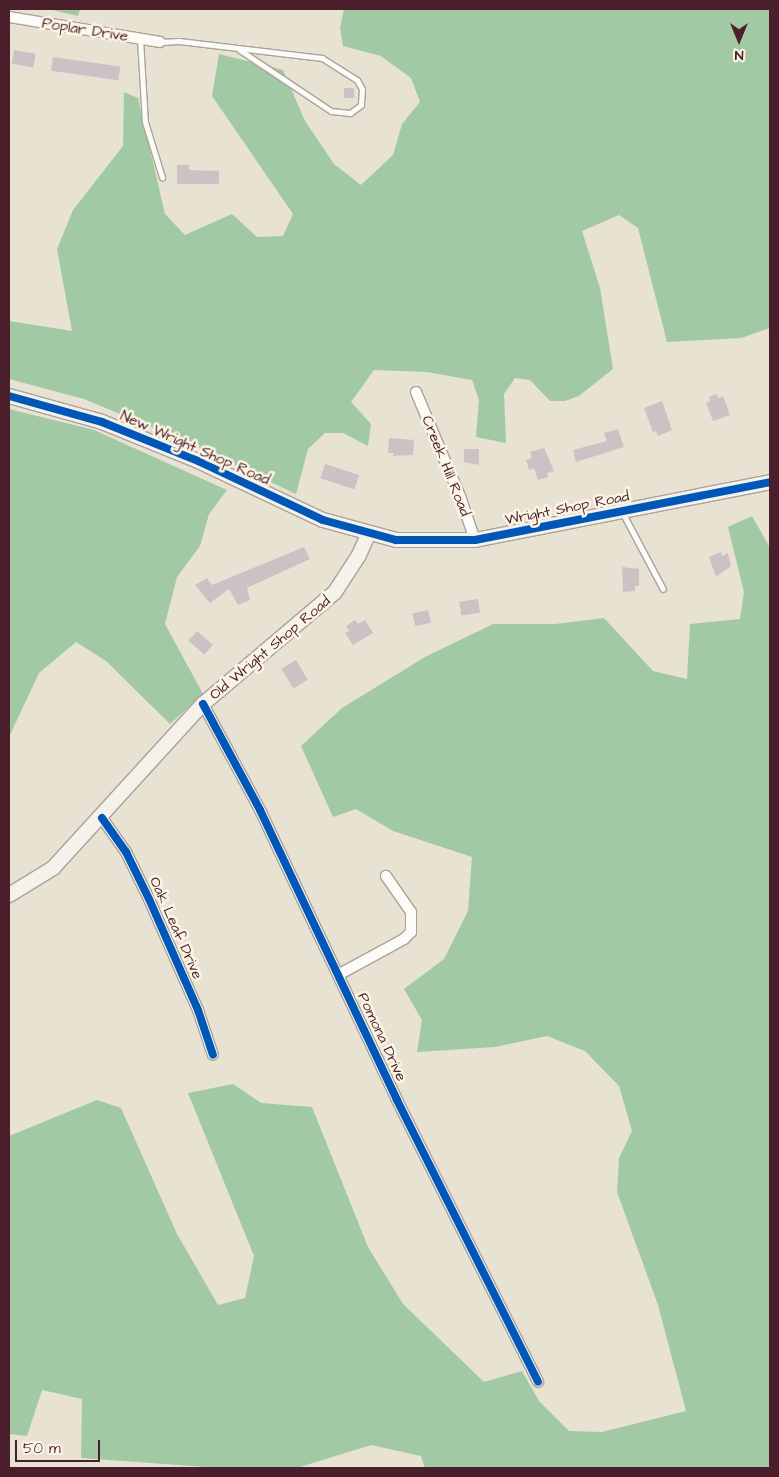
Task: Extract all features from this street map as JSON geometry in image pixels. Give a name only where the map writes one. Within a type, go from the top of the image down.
[{"type":"street","name":"Poplar Drive","points":[[9,17],[160,42]]},
{"type":"street","name":"Creek Hill Road","points":[[416,392],[460,496],[475,540]]},
{"type":"street","name":"New Wright Shop Road","points":[[9,396],[63,409],[150,440],[323,520],[368,535]]},
{"type":"street","name":"Wright Shop Road","points":[[368,535],[419,542],[475,540],[770,482]]},
{"type":"street","name":"Old Wright Shop Road","points":[[9,895],[53,868],[102,818],[204,704],[335,592],[359,555],[368,535]]},
{"type":"street","name":"Pomona Drive","points":[[204,704],[260,810],[510,1330],[538,1382]]},
{"type":"street","name":"Oak Leaf Drive","points":[[102,818],[126,852],[149,899],[198,1010],[213,1055]]},
{"type":"street","points":[[338,975],[404,939],[411,932],[411,912],[386,876]]},
{"type":"lane","points":[[140,39],[145,122],[162,177]]},
{"type":"lane","points":[[160,42],[179,41],[240,50],[308,55],[336,64],[357,80],[362,89],[361,105],[350,113],[331,111],[240,50]]},
{"type":"lane","points":[[622,511],[663,588]]},
{"type":"green space","points":[[48,9],[80,9],[78,16]]},
{"type":"green space","points":[[344,9],[770,9],[770,328],[741,338],[667,342],[638,228],[619,215],[582,231],[600,288],[613,369],[579,396],[565,401],[550,401],[530,380],[515,378],[504,394],[506,443],[476,437],[479,400],[472,380],[427,372],[374,370],[351,402],[371,424],[368,446],[343,433],[325,433],[308,449],[296,494],[185,441],[84,399],[9,379],[9,321],[72,331],[57,249],[73,210],[123,146],[124,92],[138,98],[165,214],[185,235],[232,214],[257,237],[283,236],[293,214],[212,96],[219,54],[283,70],[305,121],[334,164],[361,185],[393,155],[402,124],[420,102],[411,78],[381,56],[343,46],[340,28]]},
{"type":"green space","points":[[9,409],[94,430],[227,490],[209,514],[200,546],[177,577],[165,624],[203,694],[170,724],[106,661],[76,642],[39,673],[9,737]]},
{"type":"green space","points":[[752,516],[770,548],[770,1468],[425,1468],[421,1456],[371,1445],[300,1467],[206,1467],[81,1458],[82,1399],[42,1390],[27,1436],[9,1434],[9,1136],[97,1100],[121,1108],[177,1234],[218,1305],[245,1298],[254,1256],[188,1093],[233,1084],[261,1103],[312,1107],[368,1247],[403,1304],[484,1382],[522,1371],[539,1401],[569,1431],[602,1432],[686,1411],[658,1305],[617,1192],[619,1158],[632,1131],[619,1086],[585,1051],[547,1036],[495,1047],[417,1052],[422,1020],[404,989],[444,959],[468,911],[472,857],[393,831],[356,809],[333,817],[301,746],[342,708],[425,657],[493,624],[555,624],[604,618],[653,671],[687,679],[690,624],[740,619],[744,592],[728,527]]},
{"type":"building","points":[[14,50],[36,54],[33,68],[12,64]]},
{"type":"building","points":[[53,57],[120,66],[118,80],[51,71]]},
{"type":"building","points":[[344,88],[354,88],[354,98],[344,98]]},
{"type":"building","points":[[177,165],[189,165],[189,170],[219,171],[219,184],[177,184]]},
{"type":"building","points":[[717,394],[718,398],[723,396],[730,415],[713,421],[706,403],[710,401],[709,397]]},
{"type":"building","points":[[662,401],[672,430],[658,436],[656,431],[653,432],[644,408]]},
{"type":"building","points":[[618,429],[624,447],[576,462],[573,450],[607,441],[604,433]]},
{"type":"building","points":[[389,438],[414,440],[413,455],[393,456],[394,453],[388,453]]},
{"type":"building","points":[[544,448],[554,471],[547,473],[548,477],[538,480],[534,468],[529,470],[526,460],[532,458],[530,452]]},
{"type":"building","points":[[464,449],[479,449],[479,465],[464,462]]},
{"type":"building","points":[[325,464],[359,475],[355,489],[320,478]]},
{"type":"building","points":[[304,547],[310,559],[247,588],[250,600],[238,605],[229,589],[210,603],[195,585],[207,578],[212,585]]},
{"type":"building","points":[[721,552],[722,556],[728,553],[731,566],[716,577],[709,557]]},
{"type":"building","points":[[622,567],[639,569],[639,586],[635,586],[635,591],[623,592]]},
{"type":"building","points":[[478,599],[480,613],[461,616],[459,602]]},
{"type":"building","points":[[428,610],[431,623],[415,626],[412,614]]},
{"type":"building","points":[[355,620],[358,624],[365,620],[373,633],[353,645],[345,633],[349,631],[346,626]]},
{"type":"building","points":[[197,631],[213,645],[204,655],[188,641]]},
{"type":"building","points":[[296,660],[308,680],[293,688],[281,669]]},
{"type":"cycle path","points":[[9,396],[102,422],[198,461],[323,520],[396,540],[475,540],[770,482]]},
{"type":"cycle path","points":[[203,704],[260,810],[397,1100],[538,1382]]},
{"type":"cycle path","points":[[102,818],[126,852],[149,899],[198,1010],[213,1055]]}]
